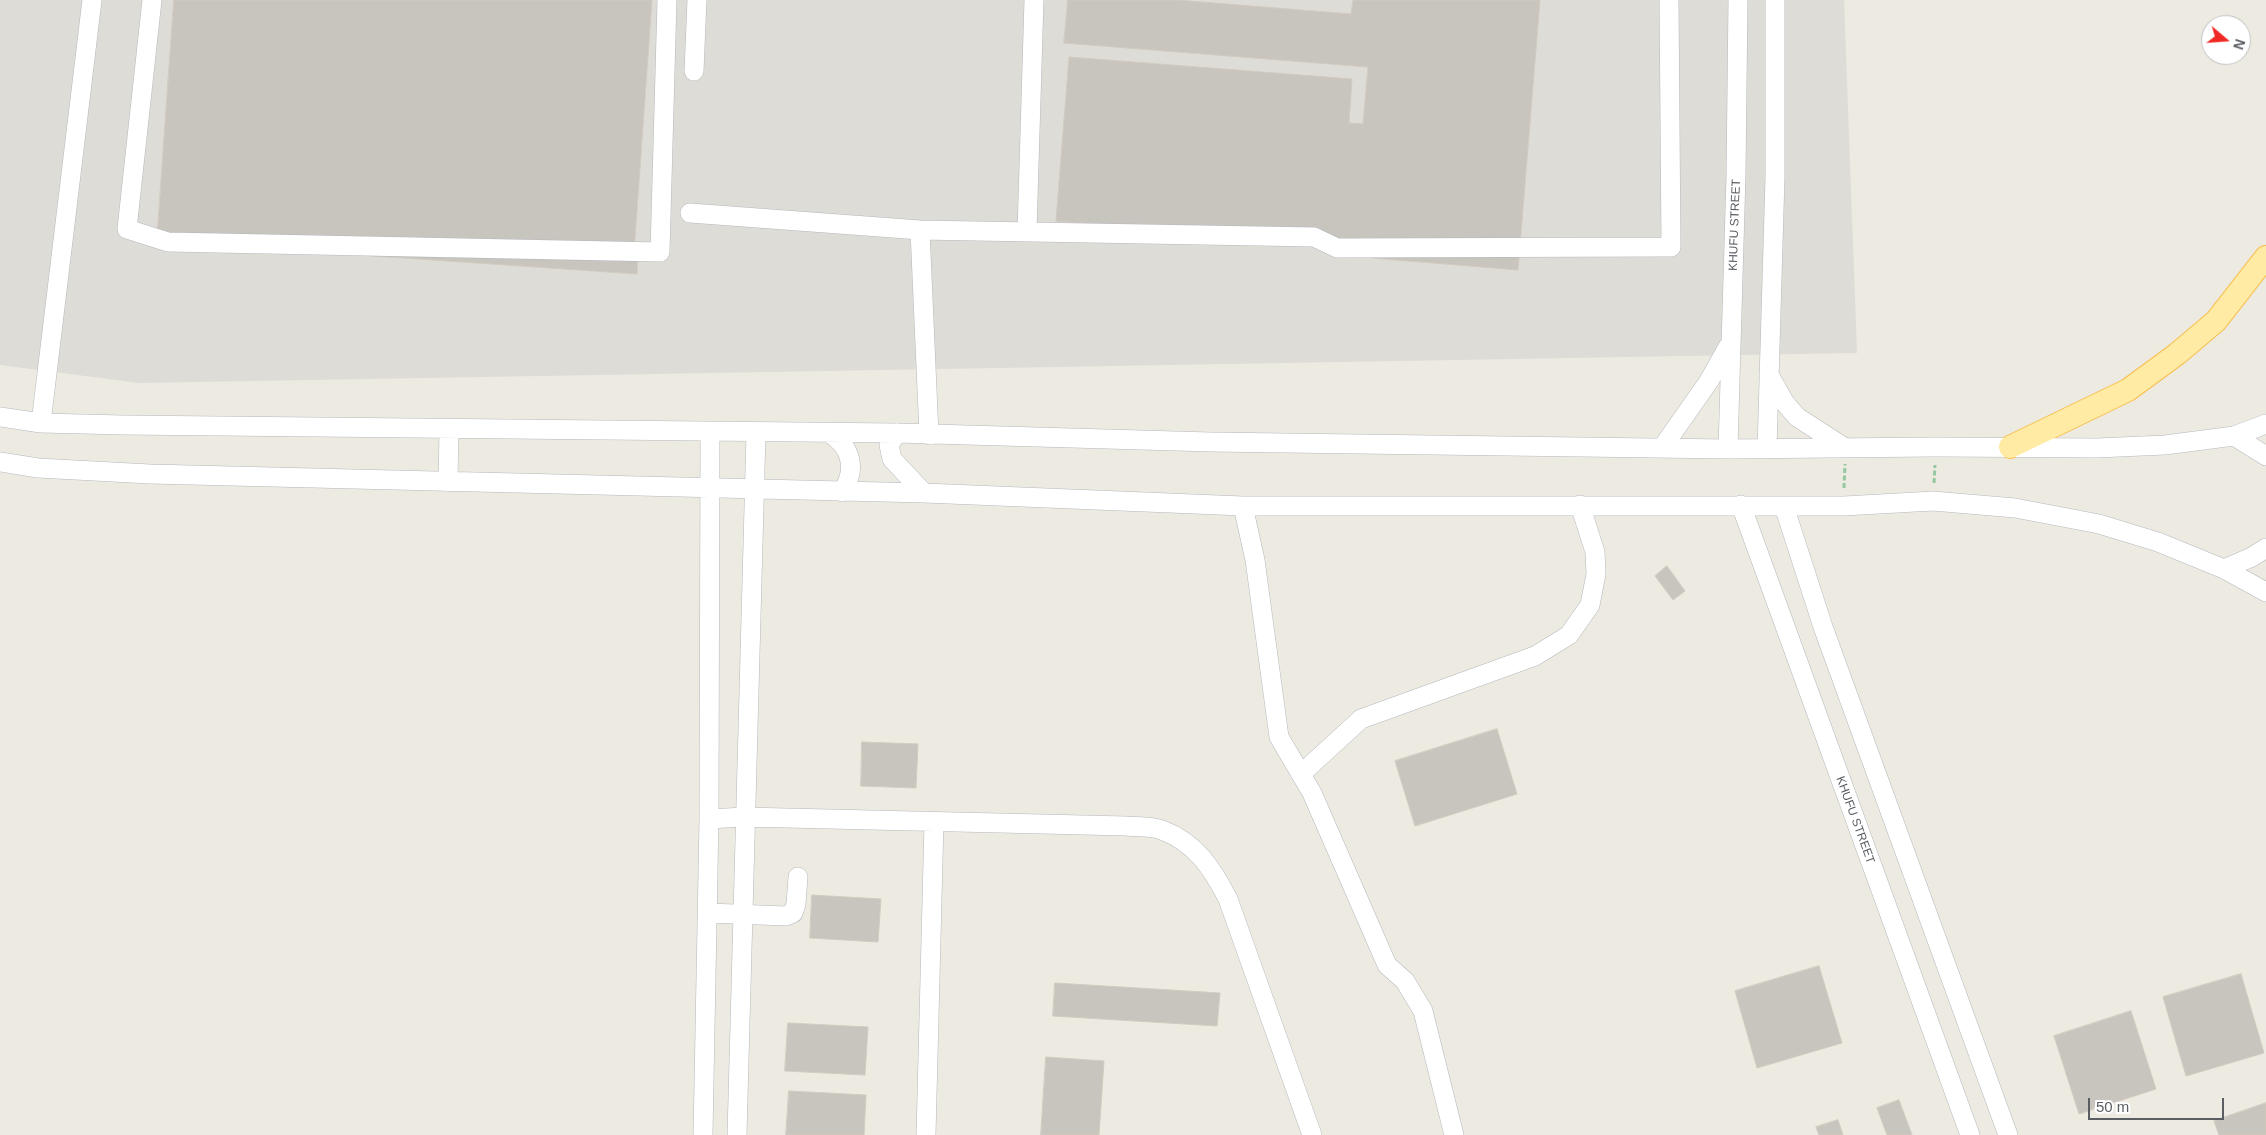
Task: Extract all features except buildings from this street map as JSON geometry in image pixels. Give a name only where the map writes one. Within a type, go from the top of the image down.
[{"type":"main road","points":[[2010,447],[2128,390],[2170,359],[2216,321],[2266,257]]},
{"type":"street","points":[[41,423],[92,0]]},
{"type":"street","points":[[152,0],[127,229],[168,242],[660,252],[667,0]]},
{"type":"street","points":[[694,71],[697,0]]},
{"type":"street","points":[[1027,232],[1034,0]]},
{"type":"street","points":[[690,213],[920,230],[1314,237],[1337,248],[1671,247],[1669,0]]},
{"type":"street","name":"KHUFU STREET","points":[[1728,449],[1736,175],[1738,0]]},
{"type":"street","points":[[1767,449],[1775,177],[1775,0]]},
{"type":"street","points":[[920,230],[929,435]]},
{"type":"street","points":[[1662,448],[1709,381],[1730,344]]},
{"type":"street","points":[[1769,374],[1785,403],[1796,417],[1846,449]]},
{"type":"street","points":[[0,417],[41,423],[897,434],[1211,442],[1728,449],[2097,448],[2165,445],[2234,436],[2266,424]]},
{"type":"street","points":[[448,482],[449,429]]},
{"type":"street","points":[[703,1135],[709,819],[710,432]]},
{"type":"street","points":[[737,1135],[741,915],[756,433]]},
{"type":"street","points":[[829,433],[837,438],[849,454],[851,474],[842,492]]},
{"type":"street","points":[[897,434],[889,445],[892,459],[924,493]]},
{"type":"street","points":[[2234,436],[2266,456]]},
{"type":"street","points":[[0,462],[38,468],[150,474],[924,493],[1243,506],[1844,506],[1933,502],[2015,508],[2099,524],[2158,542],[2224,569],[2266,592]]},
{"type":"street","points":[[1301,774],[1361,718],[1535,656],[1569,635],[1590,605],[1596,574],[1595,552],[1580,505]]},
{"type":"street","name":"KHUFU STREET","points":[[1741,505],[1970,1135]]},
{"type":"street","points":[[1243,506],[1255,560],[1279,737],[1312,793],[1387,965],[1405,981],[1423,1011],[1454,1135]]},
{"type":"street","points":[[1784,506],[1822,627],[2008,1135]]},
{"type":"street","points":[[2224,569],[2252,557],[2266,548]]},
{"type":"street","points":[[709,819],[744,818],[1126,826],[1161,830],[1190,845],[1213,869],[1228,898],[1312,1135]]},
{"type":"street","points":[[926,1135],[934,822]]},
{"type":"street","points":[[708,913],[786,916],[793,913],[796,904],[798,877]]},
{"type":"path","points":[[1933,502],[1936,447]]},
{"type":"path","points":[[1844,506],[1846,449]]},
{"type":"shaded area","points":[[0,0],[1844,0],[1857,353],[139,383],[0,365]]}]
